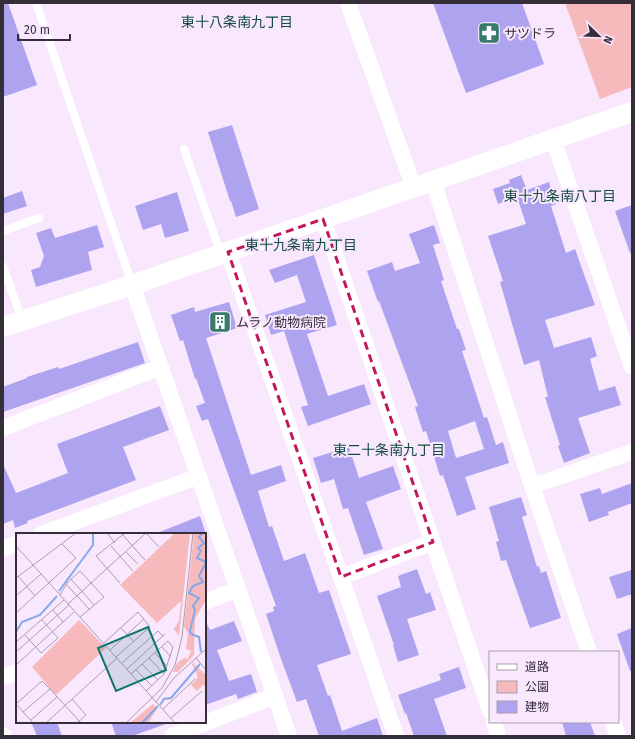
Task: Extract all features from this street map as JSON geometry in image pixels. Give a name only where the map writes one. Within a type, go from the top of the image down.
[{"type":"street","points":[[348,3],[414,188]]},
{"type":"street","points":[[3,327],[132,285],[632,112]]},
{"type":"street","points":[[553,139],[632,367]]},
{"type":"street","points":[[433,181],[532,486],[589,651]]},
{"type":"street","points":[[323,219],[489,708]]},
{"type":"street","points":[[224,253],[341,576],[396,736]]},
{"type":"street","points":[[132,285],[288,736]]},
{"type":"street","points":[[3,428],[161,367]]},
{"type":"street","points":[[532,486],[632,452]]},
{"type":"street","points":[[45,533],[199,476]]},
{"type":"street","points":[[341,576],[432,542]]},
{"type":"street","points":[[3,549],[16,544]]},
{"type":"street","points":[[206,602],[238,590]]},
{"type":"street","points":[[3,677],[16,672]]},
{"type":"street","points":[[206,723],[275,696]]},
{"type":"street","points":[[172,736],[205,723]]},
{"type":"street","points":[[494,723],[498,736]]},
{"type":"street","points":[[613,723],[618,736]]},
{"type":"lane","points":[[36,3],[132,285]]},
{"type":"lane","points":[[184,149],[224,253]]},
{"type":"lane","points":[[3,231],[40,218]]},
{"type":"lane","points":[[3,266],[22,320]]},
{"type":"highlighted area","points":[[323,219],[433,542],[341,577],[228,252]]},
{"type":"green space","points":[[565,3],[632,3],[632,87],[600,99]]},
{"type":"building","points":[[3,3],[8,3],[37,85],[3,97]]},
{"type":"building","name":"サツドラ","points":[[433,3],[522,3],[544,64],[466,93]]},
{"type":"building","points":[[232,125],[259,209],[236,217],[208,132]]},
{"type":"building","points":[[521,175],[527,190],[549,182],[556,204],[551,206],[566,253],[575,249],[595,305],[545,320],[554,348],[591,337],[597,356],[590,359],[599,391],[615,386],[621,405],[578,418],[590,453],[564,463],[545,397],[548,397],[539,360],[524,365],[500,282],[503,281],[488,236],[526,224],[517,197],[498,204],[493,189],[510,183],[509,180]]},
{"type":"building","points":[[22,191],[27,206],[3,214],[3,198]]},
{"type":"building","points":[[177,192],[189,231],[165,238],[161,224],[143,230],[135,206]]},
{"type":"building","points":[[632,205],[632,252],[630,253],[615,211]]},
{"type":"building","points":[[97,225],[104,247],[88,252],[92,270],[36,287],[31,270],[40,267],[44,256],[36,233],[51,228],[55,238]]},
{"type":"building","points":[[434,225],[440,243],[433,245],[444,280],[441,281],[457,329],[459,329],[466,350],[462,351],[484,418],[487,417],[496,445],[503,442],[509,463],[465,477],[476,509],[457,516],[443,475],[440,476],[426,431],[423,432],[415,407],[418,406],[367,271],[392,262],[395,271],[420,263],[409,234]],"holes":[[[475,421],[484,449],[456,458],[448,431]]]},
{"type":"building","points":[[314,255],[337,325],[307,334],[328,396],[364,384],[371,404],[308,426],[301,407],[308,405],[284,331],[271,335],[265,315],[306,302],[297,275],[275,283],[269,270]]},
{"type":"building","points":[[229,302],[237,328],[206,338],[251,475],[281,465],[286,481],[258,491],[269,527],[272,526],[284,561],[305,553],[319,593],[329,590],[351,654],[317,665],[328,696],[330,695],[342,731],[377,718],[383,736],[319,736],[306,699],[297,702],[281,659],[266,614],[274,611],[273,607],[276,606],[208,419],[202,421],[196,406],[205,403],[196,378],[195,379],[183,340],[180,341],[171,315],[194,307],[195,312]]},
{"type":"building","points":[[138,342],[145,363],[3,412],[3,387],[27,377],[58,367],[59,369]]},
{"type":"building","points":[[160,406],[169,430],[123,447],[136,480],[27,521],[28,523],[15,528],[13,520],[3,524],[3,464],[16,493],[68,473],[57,444]]},
{"type":"building","points":[[349,447],[359,478],[393,466],[401,489],[366,502],[383,549],[364,555],[348,508],[343,509],[334,479],[321,483],[313,458]]},
{"type":"building","points":[[632,483],[632,503],[608,512],[609,515],[589,522],[580,494],[600,488],[602,494]]},
{"type":"building","points":[[521,497],[527,515],[522,517],[537,567],[539,566],[541,573],[546,571],[561,618],[530,628],[506,560],[501,561],[496,542],[499,541],[489,507]]},
{"type":"building","points":[[200,516],[206,533],[157,533]]},
{"type":"building","points":[[417,569],[426,594],[430,592],[436,610],[407,619],[419,655],[398,662],[394,645],[377,596],[401,587],[398,576]]},
{"type":"building","points":[[632,570],[632,594],[617,599],[609,577]]},
{"type":"building","points":[[234,621],[242,641],[217,650],[229,681],[251,674],[257,692],[238,699],[236,694],[206,705],[206,622],[210,630]]},
{"type":"building","points":[[632,628],[632,671],[630,671],[617,634]]},
{"type":"building","points":[[459,667],[466,688],[434,699],[447,736],[414,736],[398,695],[441,680],[439,674]]},
{"type":"building","points":[[31,723],[57,723],[62,736],[37,736]]},
{"type":"building","points":[[111,723],[166,723],[132,736],[116,736]]},
{"type":"building","points":[[562,723],[590,723],[595,736],[566,736]]},
{"type":"place","name":"サツドラ","points":[[489,33]]},
{"type":"place","name":"ムラノ動物病院","points":[[220,322]]},
{"type":"district","name":"東十八条南九丁目","points":[[237,22]]},
{"type":"district","name":"東十九条南八丁目","points":[[560,196]]},
{"type":"district","name":"東十九条南九丁目","points":[[301,245]]},
{"type":"district","name":"東二十条南九丁目","points":[[389,450]]}]
